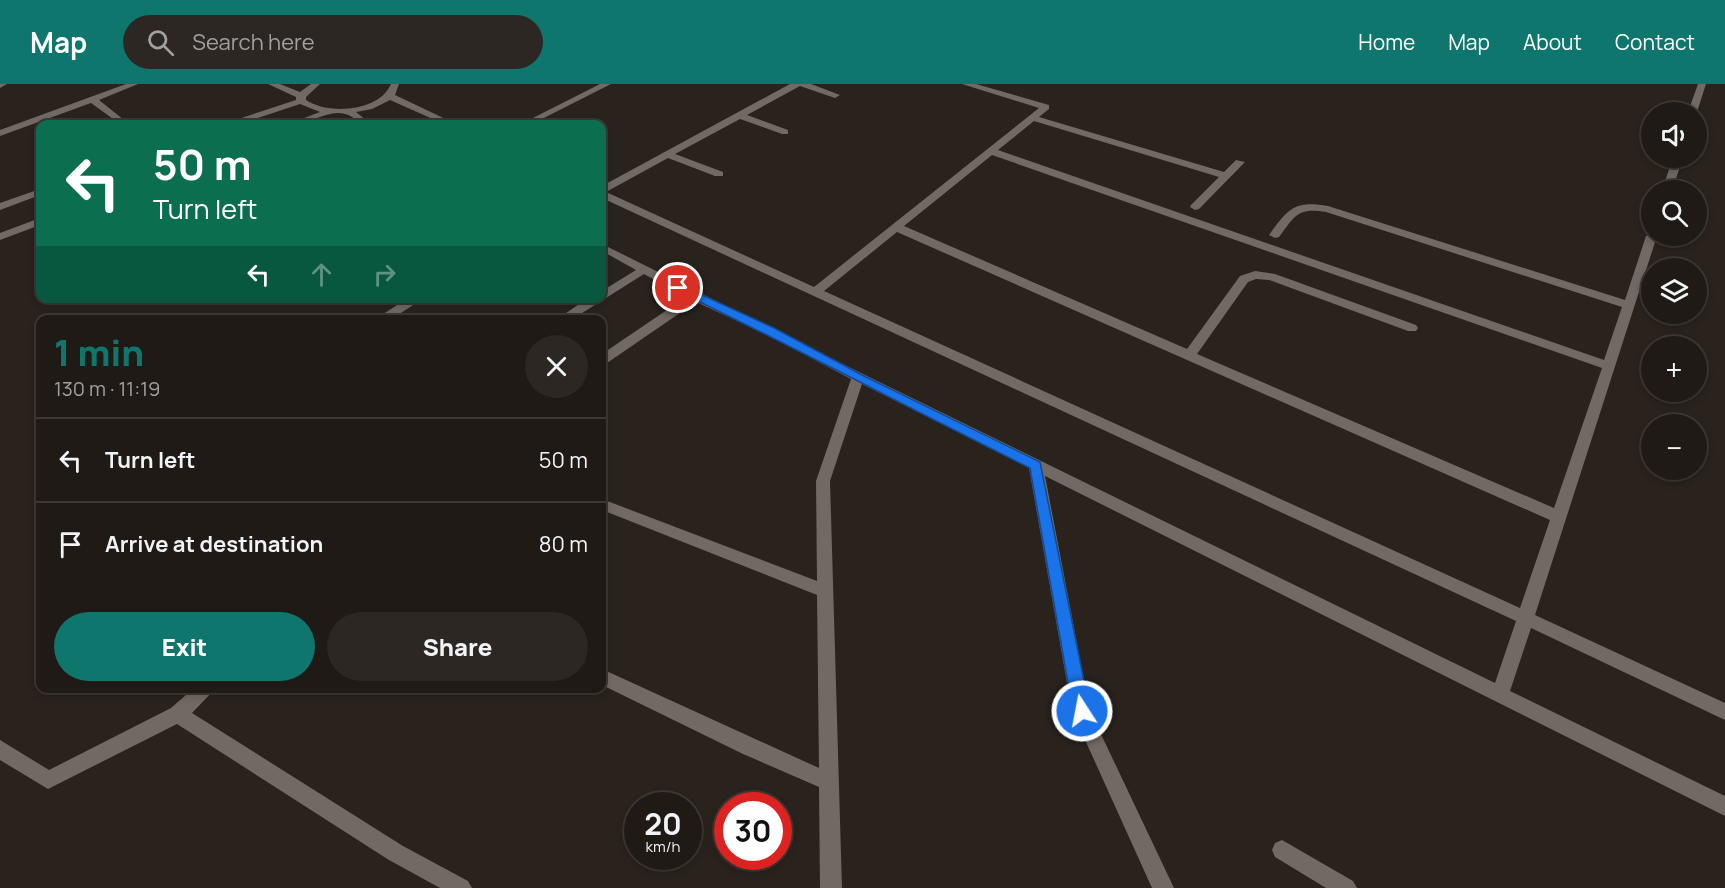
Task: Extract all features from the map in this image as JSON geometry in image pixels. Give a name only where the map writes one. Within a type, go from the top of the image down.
[{"type":"street","points":[[0,133],[134,84]]},
{"type":"street","points":[[272,84],[301,99],[306,107],[316,111],[330,112],[363,108],[389,96],[395,90],[395,84]]},
{"type":"street","points":[[242,120],[301,99],[316,84]]},
{"type":"street","points":[[534,120],[607,84]]},
{"type":"street","points":[[606,190],[666,154],[797,84]]},
{"type":"street","points":[[802,84],[835,95]]},
{"type":"street","points":[[815,292],[1046,108],[966,84]]},
{"type":"street","points":[[1696,102],[1702,84]]},
{"type":"street","points":[[389,96],[441,120]]},
{"type":"street","points":[[92,99],[120,120]]},
{"type":"street","points":[[347,111],[361,120]]},
{"type":"street","points":[[308,120],[330,112]]},
{"type":"street","points":[[738,116],[785,132]]},
{"type":"street","points":[[1033,118],[1226,176]]},
{"type":"street","points":[[991,151],[1608,366]]},
{"type":"street","points":[[666,154],[718,174]]},
{"type":"street","points":[[1195,207],[1240,162]]},
{"type":"street","points":[[0,207],[36,194]]},
{"type":"street","points":[[606,194],[1725,712]]},
{"type":"street","points":[[1275,235],[1296,209],[1305,204],[1328,209],[1629,305]]},
{"type":"street","points":[[0,237],[36,224]]},
{"type":"street","points":[[897,227],[1559,517]]},
{"type":"street","points":[[1500,695],[1649,246]]},
{"type":"street","points":[[606,249],[695,297],[770,331],[858,377],[1725,806]]},
{"type":"street","points":[[606,293],[645,269]]},
{"type":"street","points":[[1190,356],[1244,279],[1255,274],[1271,277],[1412,328]]},
{"type":"street","points":[[606,357],[695,297]]},
{"type":"street","points":[[389,315],[409,303]]},
{"type":"street","points":[[570,315],[589,303]]},
{"type":"street","points":[[831,888],[823,481],[858,377]]},
{"type":"street","points":[[1036,465],[1082,711],[1163,888]]},
{"type":"street","points":[[606,506],[825,591]]},
{"type":"street","points":[[606,679],[750,748],[829,782]]},
{"type":"street","points":[[0,749],[48,780],[177,714],[201,693]]},
{"type":"street","points":[[177,714],[396,853],[462,888]]},
{"type":"street","points":[[1282,850],[1346,888]]},
{"type":"route","points":[[678,288],[770,331],[1036,465],[1082,711]]}]
